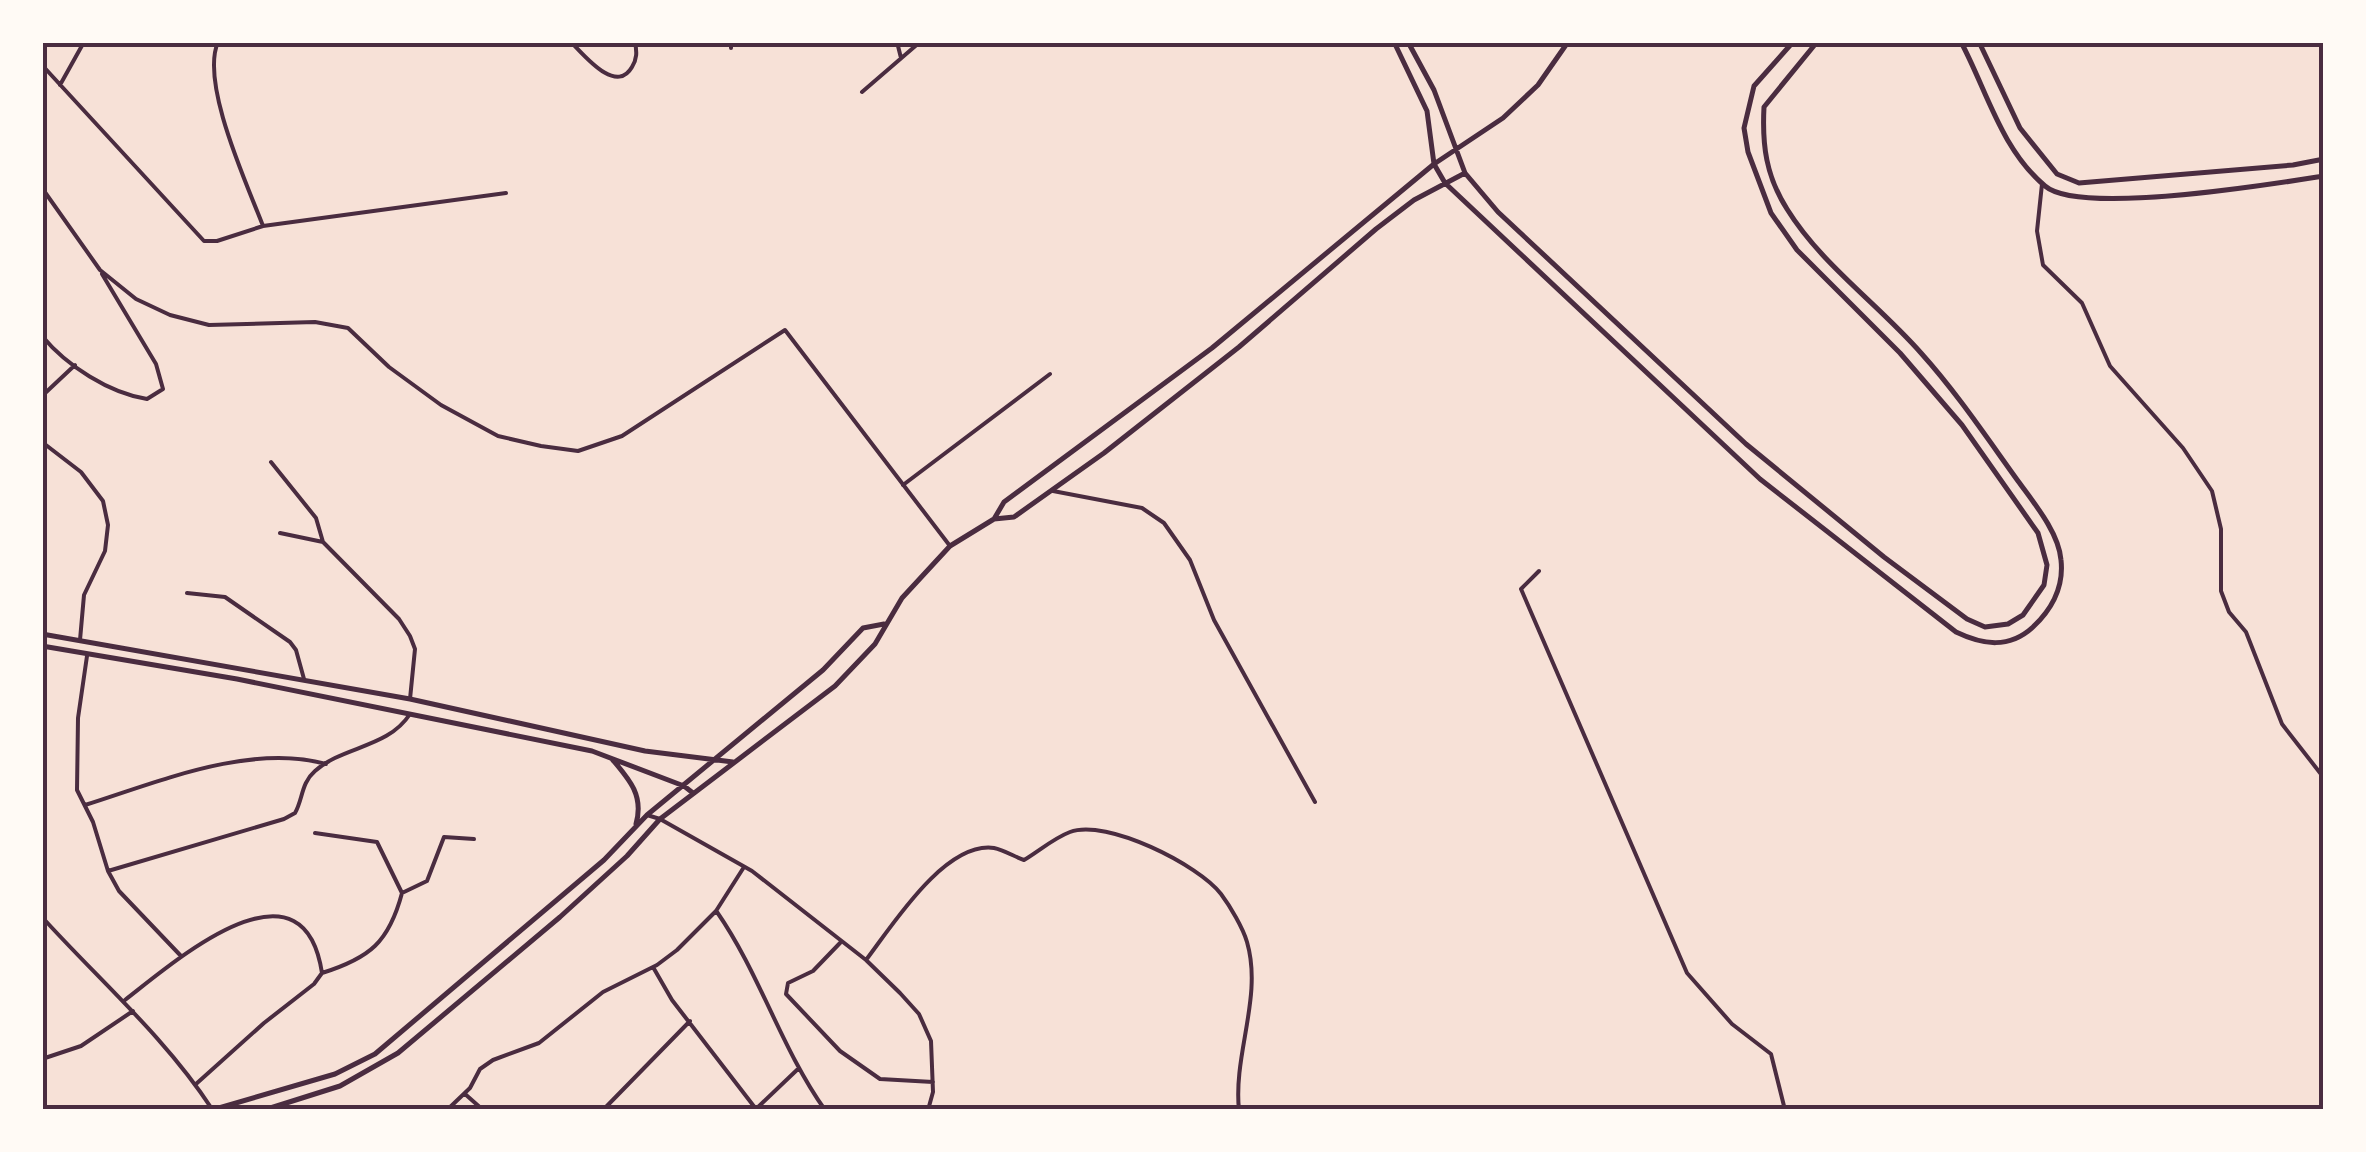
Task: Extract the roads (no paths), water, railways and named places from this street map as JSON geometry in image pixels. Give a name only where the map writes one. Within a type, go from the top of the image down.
[{"type":"street","points":[[60,85],[84,42]]},
{"type":"street","points":[[218,42],[212,56],[223,123],[263,226]]},
{"type":"street","points":[[571,42],[606,74],[618,78],[634,65],[635,42]]},
{"type":"street","points":[[897,42],[902,58]]},
{"type":"street","points":[[862,92],[920,42]]},
{"type":"street","points":[[1394,42],[1427,111],[1434,164],[1445,183],[1760,479],[1956,632],[1979,643],[2011,642],[2031,629],[2050,608],[2062,580],[2061,556],[2044,520],[1972,416],[1922,353],[1809,240],[1786,207],[1766,166],[1764,107],[1817,42]]},
{"type":"street","points":[[1408,42],[1434,90],[1465,174],[1498,212],[1746,444],[1942,602],[1985,627],[2008,624],[2023,615],[2044,584],[2047,565],[2038,534],[1962,425],[1900,354],[1797,250],[1771,213],[1748,152],[1744,128],[1754,86],[1793,42]]},
{"type":"street","points":[[994,519],[1004,502],[1212,348],[1434,164],[1504,118],[1538,85],[1568,42]]},
{"type":"street","points":[[1961,42],[2009,144],[2042,184],[2066,198],[2188,194],[2324,176]]},
{"type":"street","points":[[1979,42],[2020,128],[2057,174],[2079,183],[2324,159]]},
{"type":"street","points":[[42,66],[204,242],[263,226],[506,193]]},
{"type":"street","points":[[264,1110],[340,1086],[398,1053],[560,917],[627,856],[660,819],[834,686],[875,644],[884,624],[920,576],[950,546],[994,519],[1014,517],[1239,347],[1376,228],[1414,200],[1465,174]]},
{"type":"street","points":[[2042,184],[2037,232],[2044,265],[2082,302],[2110,366],[2184,448],[2212,491],[2221,529],[2222,591],[2229,612],[2246,632],[2282,724],[2324,778]]},
{"type":"street","points":[[42,188],[100,270],[156,364],[162,389],[147,398],[124,395],[75,365],[42,336]]},
{"type":"street","points":[[100,270],[136,299],[170,315],[208,326],[315,322],[348,328],[389,367],[441,405],[498,436],[578,450],[622,436],[785,330],[950,546]]},
{"type":"street","points":[[42,396],[75,365]]},
{"type":"street","points":[[904,485],[1050,374]]},
{"type":"street","points":[[42,442],[81,472],[103,501],[108,526],[104,550],[84,595],[80,640]]},
{"type":"street","points":[[271,462],[316,518],[323,542],[410,636],[416,650],[410,699]]},
{"type":"street","points":[[1051,490],[1142,508],[1164,523],[1190,560],[1214,620],[1315,802]]},
{"type":"street","points":[[280,534],[323,542]]},
{"type":"street","points":[[1539,571],[1521,589],[1687,973],[1732,1024],[1771,1054],[1785,1110]]},
{"type":"street","points":[[187,593],[225,598],[290,642],[304,679]]},
{"type":"street","points":[[42,916],[134,1010],[212,1109],[335,1074],[375,1054],[604,860],[647,815],[822,670],[864,628],[884,624]]},
{"type":"street","points":[[42,634],[410,699],[644,751],[733,762]]},
{"type":"street","points":[[42,646],[410,714],[610,757],[693,793]]},
{"type":"street","points":[[88,652],[78,718],[78,790],[119,891],[181,956]]},
{"type":"street","points":[[2324,661],[2324,684]]},
{"type":"street","points":[[108,871],[284,819],[295,813],[306,781],[326,764],[386,736],[410,714]]},
{"type":"street","points":[[85,804],[204,768],[277,756],[326,764]]},
{"type":"street","points":[[610,757],[633,784],[638,798],[640,812],[635,828]]},
{"type":"street","points":[[647,815],[744,866],[866,960],[918,1014],[931,1041],[934,1082],[928,1110]]},
{"type":"street","points":[[866,960],[936,874],[958,856],[992,848],[1024,860],[1073,830],[1120,834],[1173,856],[1221,893],[1247,942],[1252,1002],[1236,1082],[1239,1110]]},
{"type":"street","points":[[315,833],[378,842],[402,894]]},
{"type":"street","points":[[196,1084],[322,973],[354,963],[388,934],[402,894],[428,880],[444,837],[474,839]]},
{"type":"street","points":[[447,1110],[465,1094],[480,1069],[539,1042],[603,992],[653,968],[677,950],[716,910],[744,866]]},
{"type":"street","points":[[716,910],[731,932],[780,1036],[825,1110]]},
{"type":"street","points":[[125,1000],[216,932],[240,923],[285,917],[297,921],[319,954],[322,973]]},
{"type":"street","points":[[842,941],[813,971],[788,983],[786,994],[840,1051],[880,1079],[934,1082]]},
{"type":"street","points":[[653,968],[756,1109],[799,1068]]},
{"type":"street","points":[[42,1060],[81,1046],[134,1010]]},
{"type":"street","points":[[602,1110],[690,1022]]},
{"type":"street","points":[[465,1094],[483,1110]]}]
